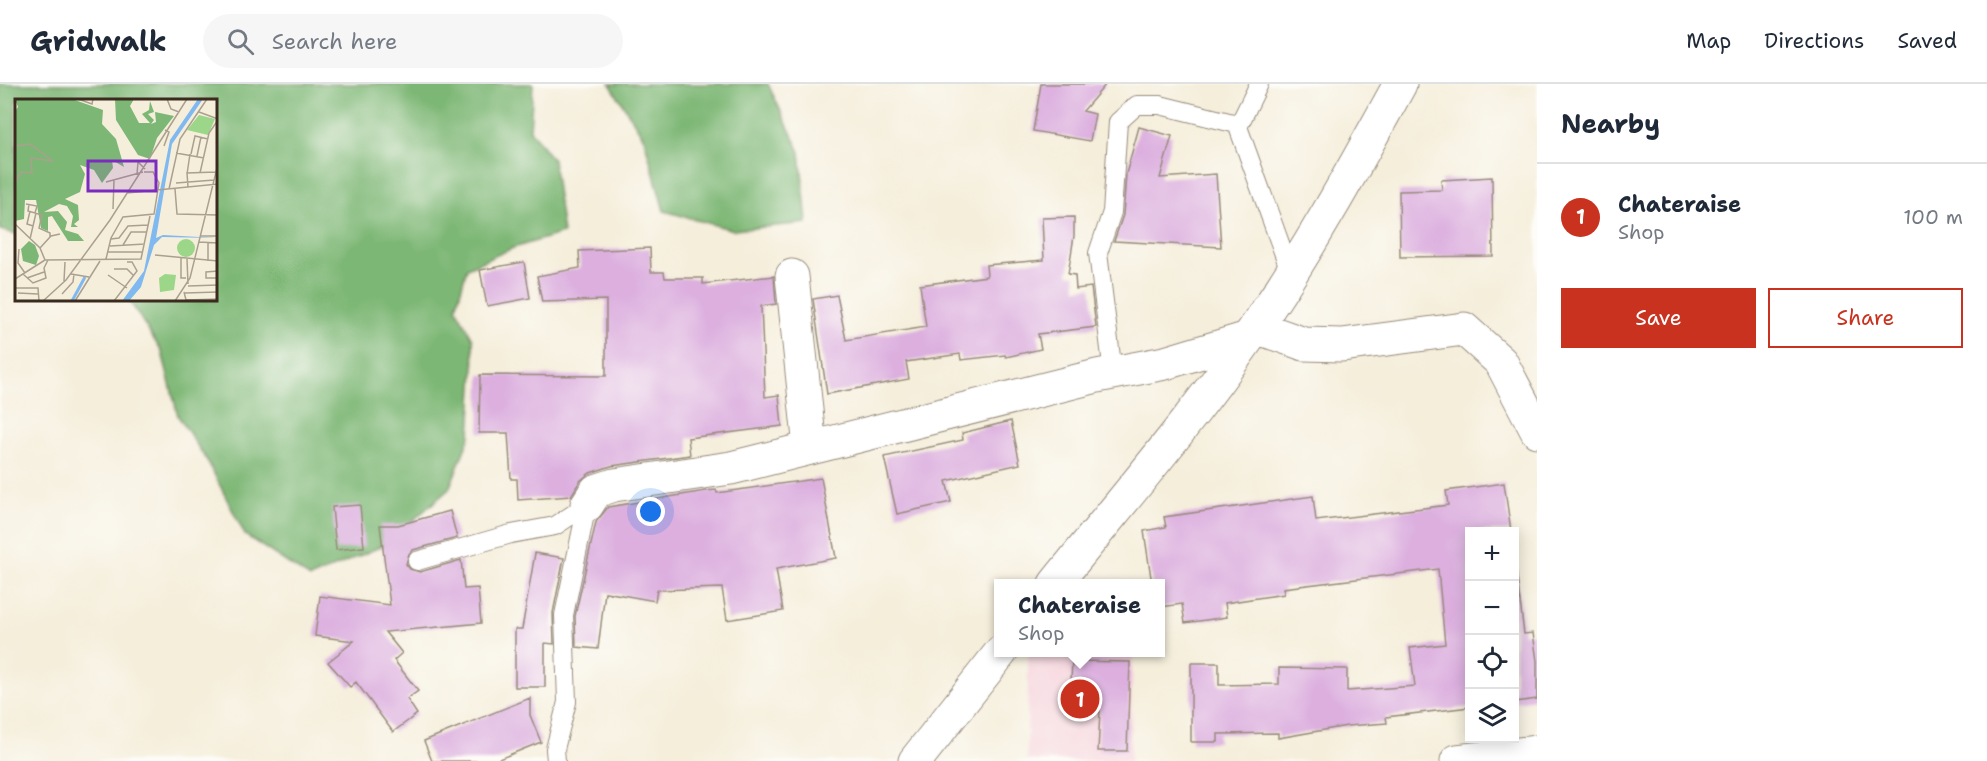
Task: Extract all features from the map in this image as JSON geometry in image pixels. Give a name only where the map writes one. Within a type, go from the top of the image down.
[{"type":"street","points":[[1060,579],[1196,410],[1252,332],[1357,164],[1400,84]]},
{"type":"street","points":[[792,276],[810,448]]},
{"type":"street","points":[[587,505],[596,491],[614,484],[731,468],[1113,373],[1165,363],[1252,332],[1304,344],[1342,345],[1464,329],[1501,362],[1537,431]]},
{"type":"street","points":[[915,761],[997,657]]},
{"type":"street","points":[[1457,761],[1537,752]]},
{"type":"lane","points":[[1238,127],[1259,84]]},
{"type":"lane","points":[[1113,373],[1098,253],[1112,212],[1118,122],[1137,105],[1160,105],[1237,124],[1290,271]]},
{"type":"lane","points":[[417,561],[510,534],[555,526],[587,505]]},
{"type":"lane","points":[[556,761],[555,749],[567,702],[564,615],[587,505]]},
{"type":"shaded area","points":[[1028,657],[1133,657],[1130,761],[1027,761]]},
{"type":"green space","points":[[0,84],[533,84],[530,130],[553,160],[563,233],[513,248],[467,268],[456,308],[473,339],[474,371],[470,436],[449,489],[386,544],[310,578],[245,535],[208,462],[178,416],[162,352],[130,302],[218,302],[218,99],[15,99],[15,234],[0,230]]},
{"type":"green space","points":[[610,84],[768,84],[800,152],[807,223],[733,230],[664,211],[644,138]]},
{"type":"building","points":[[1041,84],[1106,84],[1083,111],[1095,114],[1090,141],[1033,131]]},
{"type":"building","points":[[1139,127],[1172,136],[1160,178],[1216,174],[1221,247],[1114,241],[1123,215],[1126,174]]},
{"type":"building","points":[[1492,177],[1493,256],[1400,257],[1399,191],[1442,190],[1441,180]]},
{"type":"building","points":[[1074,217],[1074,236],[1068,274],[1075,275],[1076,289],[1091,287],[1096,327],[1038,334],[1041,349],[1006,357],[1005,355],[961,360],[960,354],[906,362],[909,379],[827,394],[813,299],[837,295],[846,340],[926,327],[920,285],[987,276],[986,265],[1044,260],[1042,218]]},
{"type":"building","points":[[650,248],[651,272],[664,272],[665,278],[703,278],[703,284],[774,276],[776,304],[761,306],[765,397],[779,395],[782,426],[688,438],[690,455],[611,466],[590,473],[580,481],[571,496],[518,500],[517,479],[511,479],[508,433],[479,433],[480,375],[606,376],[606,300],[542,302],[537,276],[580,268],[579,251]]},
{"type":"building","points":[[524,262],[530,298],[487,306],[480,270]]},
{"type":"building","points":[[1011,421],[1020,464],[946,481],[951,502],[897,514],[884,457],[963,440],[962,433]]},
{"type":"building","points":[[821,478],[836,558],[776,569],[783,611],[727,620],[722,588],[657,590],[655,601],[605,592],[598,649],[576,647],[575,616],[596,522],[608,507],[706,491],[716,490],[717,493]]},
{"type":"building","points":[[1504,483],[1510,527],[1465,527],[1465,708],[1386,717],[1387,723],[1347,726],[1278,738],[1278,733],[1218,734],[1218,742],[1191,742],[1191,663],[1219,663],[1219,685],[1279,684],[1279,668],[1347,669],[1347,691],[1415,686],[1410,648],[1445,644],[1438,569],[1283,588],[1284,594],[1225,603],[1227,617],[1185,623],[1182,604],[1165,606],[1165,579],[1151,579],[1144,531],[1166,527],[1164,517],[1313,496],[1316,521],[1448,505],[1446,491]]},
{"type":"building","points":[[360,505],[364,547],[336,550],[332,507]]},
{"type":"building","points":[[450,511],[457,538],[413,550],[406,564],[410,569],[420,572],[461,560],[464,589],[478,588],[481,623],[385,632],[402,653],[394,660],[418,691],[407,699],[417,714],[393,732],[356,682],[350,687],[328,662],[354,641],[315,636],[320,596],[390,605],[380,525],[398,525]]},
{"type":"building","points":[[535,553],[564,558],[553,613],[554,644],[545,643],[545,687],[515,687],[515,629],[522,629]]},
{"type":"building","points":[[1519,593],[1524,634],[1533,633],[1537,661],[1537,699],[1519,701]]},
{"type":"building","points":[[1072,661],[1130,662],[1127,751],[1098,751],[1100,711],[1078,710],[1078,703],[1070,702]]},
{"type":"building","points":[[530,698],[530,715],[541,742],[494,761],[432,761],[424,741]]},
{"type":"place","name":"Chateraise","points":[[1080,699]]}]
